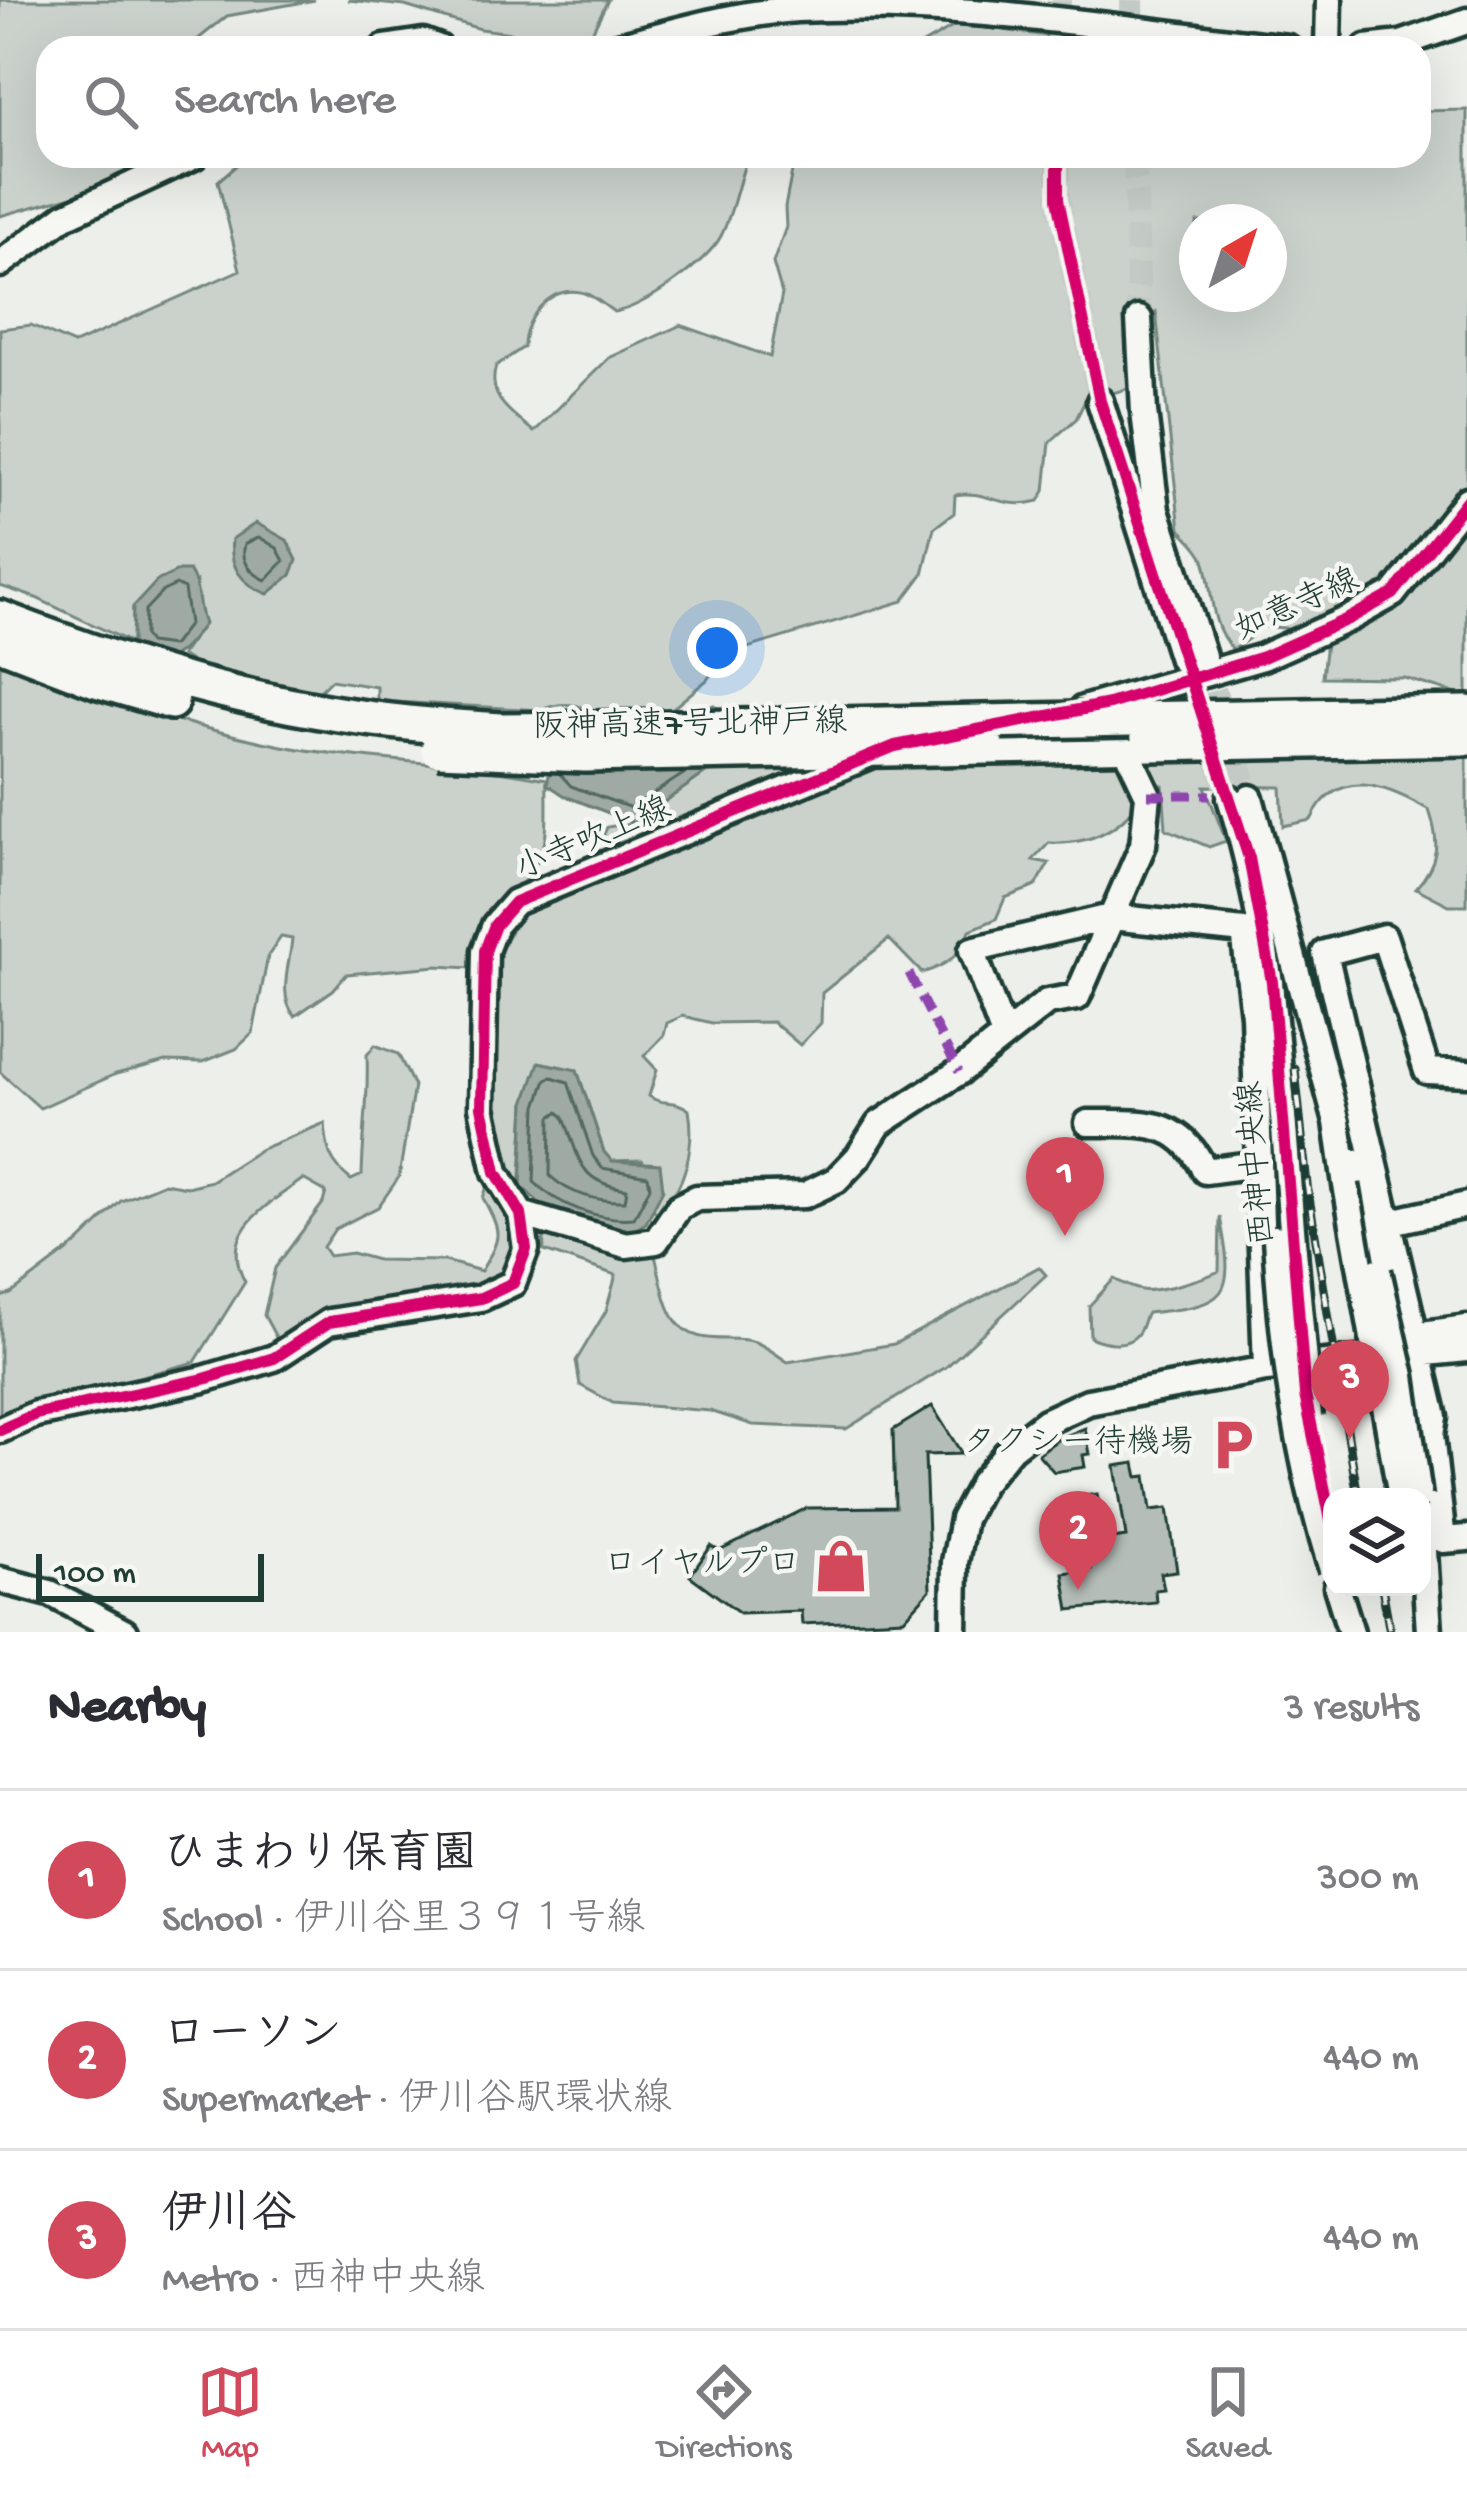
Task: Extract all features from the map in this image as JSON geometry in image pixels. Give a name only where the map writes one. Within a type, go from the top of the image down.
[{"type":"highway","name":"阪神高速7号北神戸線","points":[[0,618],[102,657],[215,692],[379,721],[439,738],[1120,711],[1467,713]]},
{"type":"highway","name":"阪神高速7号北神戸線","points":[[0,643],[97,680],[211,713],[298,731],[439,738],[585,755],[1467,738]]},
{"type":"street","points":[[1328,36],[1330,0]]},
{"type":"street","points":[[658,36],[729,18],[794,9],[915,6],[1181,36]]},
{"type":"street","points":[[1424,36],[1467,21]]},
{"type":"street","points":[[0,264],[64,215],[168,168]]},
{"type":"street","points":[[1100,401],[1193,658],[1156,510],[1139,320]]},
{"type":"street","name":"如意寺線","points":[[1120,711],[1263,657],[1393,594],[1467,500]]},
{"type":"street","name":"小寺吹上線","points":[[521,1214],[496,1172],[482,1107],[485,951],[495,925],[515,902],[895,746],[1120,711]]},
{"type":"street","points":[[0,1430],[36,1414],[204,1379],[274,1358],[329,1322],[481,1298],[513,1283],[526,1249],[521,1214],[626,1245],[656,1241],[679,1207],[698,1198],[805,1196],[836,1180],[879,1124],[959,1072],[1047,1002],[1077,997],[1143,845],[1148,795],[1131,759]]},
{"type":"street","points":[[1323,1537],[1309,1496],[1287,1383],[1275,1024],[1240,798],[1300,975],[1351,1150],[1402,1376],[1418,1488]]},
{"type":"street","points":[[1003,1034],[972,950],[1112,917],[1244,932],[1254,1016],[1266,1369]]},
{"type":"street","points":[[1467,1073],[1426,1071],[1384,937],[1325,953],[1415,1335],[1467,1328]]},
{"type":"street","points":[[1300,975],[1337,1122],[1399,1488]]},
{"type":"street","points":[[1088,1123],[1160,1124],[1194,1148],[1205,1171],[1258,1164]]},
{"type":"street","points":[[1391,1222],[1467,1205]]},
{"type":"street","name":"西神中央線","points":[[1285,1245],[1325,1488]]},
{"type":"street","points":[[954,1632],[955,1562],[962,1520],[982,1483],[1011,1448],[1046,1422],[1088,1402],[1266,1369],[1467,1348]]},
{"type":"street","points":[[1419,1354],[1435,1418],[1431,1435],[1441,1573]]},
{"type":"street","points":[[1430,1632],[1439,1534]]},
{"type":"street","points":[[0,1580],[50,1593],[124,1632]]},
{"type":"street","points":[[1342,1596],[1351,1632]]},
{"type":"street","points":[[1345,1596],[1362,1632]]},
{"type":"street","points":[[1414,1596],[1419,1632]]},
{"type":"shaded area","points":[[0,0],[315,0],[227,16],[202,36],[36,36],[36,168],[143,168],[134,179],[0,216]]},
{"type":"shaded area","points":[[348,0],[608,0],[591,34],[570,36],[480,29],[405,6]]},
{"type":"shaded area","points":[[958,24],[1048,36],[937,36]]},
{"type":"shaded area","points":[[1467,110],[1467,697],[1404,678],[1322,677],[1326,642],[1284,628],[1257,626],[1233,650],[1215,618],[1204,559],[1180,529],[1156,312],[1125,329],[1130,388],[1085,401],[1076,419],[1050,442],[1045,491],[1039,501],[1014,503],[955,495],[954,513],[934,528],[923,574],[903,601],[744,649],[666,714],[595,715],[570,705],[542,710],[377,701],[377,687],[331,680],[317,694],[193,663],[181,655],[203,624],[196,604],[196,581],[133,608],[132,643],[0,586],[0,329],[31,325],[74,344],[240,270],[218,181],[233,168],[744,168],[721,236],[673,283],[641,303],[614,312],[580,292],[558,294],[540,307],[528,326],[524,347],[496,366],[494,377],[503,404],[534,432],[609,358],[681,325],[770,357],[782,294],[773,263],[786,227],[793,168],[1431,168],[1431,111]]},
{"type":"shaded area","points":[[0,659],[139,708],[246,738],[547,779],[543,848],[531,872],[481,932],[470,968],[437,966],[347,974],[333,990],[295,1016],[286,990],[292,939],[281,937],[268,956],[253,1033],[236,1049],[203,1062],[166,1061],[116,1074],[40,1108],[0,1072]]},
{"type":"shaded area","points":[[1467,753],[1467,905],[1449,905],[1416,888],[1433,860],[1435,832],[1429,810],[1396,793],[1348,786],[1322,803],[1311,820],[1283,826],[1281,787],[1205,786],[1226,841],[1209,847],[1166,829],[1163,785],[1149,783],[1131,811],[1109,830],[1081,841],[1049,843],[1033,860],[1049,863],[1036,886],[1005,898],[996,919],[970,930],[963,946],[946,963],[922,973],[889,939],[822,993],[821,1023],[800,1045],[773,1022],[712,1023],[683,1016],[667,1023],[664,1035],[644,1056],[657,1070],[649,1096],[689,1110],[691,1137],[681,1179],[657,1212],[652,1209],[663,1189],[642,1160],[611,1161],[604,1152],[577,1070],[525,1103],[520,1195],[502,1163],[494,1114],[499,949],[528,906],[867,763]]},
{"type":"shaded area","points":[[829,763],[624,844],[602,839],[607,827],[634,823],[714,767]]},
{"type":"shaded area","points":[[375,1045],[398,1054],[414,1086],[399,1177],[378,1207],[335,1229],[323,1247],[329,1256],[352,1253],[377,1260],[445,1261],[481,1271],[497,1235],[483,1198],[487,1187],[499,1189],[513,1247],[495,1283],[481,1294],[318,1314],[278,1341],[264,1315],[275,1268],[323,1203],[326,1192],[303,1179],[261,1210],[241,1234],[238,1264],[245,1282],[195,1362],[23,1408],[0,1419],[0,1297],[11,1294],[78,1243],[121,1201],[164,1183],[187,1187],[211,1181],[261,1149],[325,1123],[328,1149],[338,1167],[351,1180],[362,1175],[367,1055]]},
{"type":"shaded area","points":[[1220,1217],[1227,1265],[1220,1292],[1195,1306],[1147,1313],[1129,1341],[1109,1343],[1090,1337],[1089,1306],[1114,1279],[1149,1290],[1219,1271]]},
{"type":"shaded area","points":[[543,1231],[654,1252],[667,1303],[682,1328],[702,1337],[755,1342],[788,1362],[894,1344],[1039,1267],[1046,1275],[946,1367],[846,1429],[753,1425],[710,1411],[613,1403],[580,1385],[576,1361],[606,1311],[616,1275],[544,1251]]},
{"type":"water","points":[[256,523],[287,540],[297,560],[291,575],[268,594],[244,580],[233,558],[232,539]]},
{"type":"water","points":[[189,571],[193,577],[204,624],[172,657],[154,658],[132,643],[133,607],[157,581]]},
{"type":"water","points":[[714,705],[751,741],[634,823],[547,784],[563,713],[585,712],[598,728],[661,725]]},
{"type":"water","points":[[539,1062],[577,1070],[604,1152],[612,1161],[660,1164],[663,1189],[646,1223],[631,1232],[577,1222],[547,1210],[521,1186],[525,1103]]},
{"type":"building","points":[[932,1406],[962,1454],[925,1455],[930,1590],[904,1619],[802,1624],[801,1611],[740,1613],[690,1576],[711,1546],[719,1551],[807,1508],[895,1507],[893,1430]]},
{"type":"building","points":[[1085,1428],[1090,1454],[1083,1455],[1085,1467],[1054,1472],[1038,1454]]},
{"type":"building","points":[[1135,1463],[1138,1477],[1146,1476],[1151,1510],[1168,1508],[1177,1571],[1161,1573],[1164,1589],[1155,1590],[1156,1602],[1069,1610],[1063,1573],[1091,1569],[1080,1497],[1097,1494],[1106,1540],[1126,1537],[1115,1466]]},
{"type":"tunnel","points":[[1059,0],[1059,36]]},
{"type":"tunnel","points":[[1132,0],[1133,36]]},
{"type":"tunnel","points":[[1058,168],[1058,199],[1100,401]]},
{"type":"tunnel","points":[[1135,168],[1139,319]]},
{"type":"tunnel","points":[[1203,656],[1250,798]]},
{"type":"tunnel","points":[[1182,659],[1230,798]]},
{"type":"railway","points":[[1295,1069],[1307,1185],[1357,1488]]},
{"type":"railway","points":[[1384,1596],[1390,1632]]},
{"type":"marked path","points":[[1148,795],[1210,795]]},
{"type":"marked path","points":[[909,973],[959,1072]]},
{"type":"cycle path","points":[[1058,168],[1058,199],[1100,401],[1249,858],[1272,982],[1305,1395],[1324,1488]]},
{"type":"cycle path","points":[[0,1430],[36,1414],[204,1379],[274,1358],[329,1322],[481,1298],[513,1283],[526,1249],[521,1214],[496,1172],[482,1107],[485,951],[495,925],[515,902],[895,746],[1109,704],[1263,657],[1393,594],[1467,500]]},
{"type":"place","name":"ひまわり保育園","points":[[1065,1236]]},
{"type":"place","name":"伊川谷","points":[[1350,1439]]},
{"type":"place","name":"タクシー待機場","points":[[1233,1445]]},
{"type":"place","name":"ロイヤルプロ","points":[[841,1566]]},
{"type":"place","name":"ローソン","points":[[1078,1590]]}]
